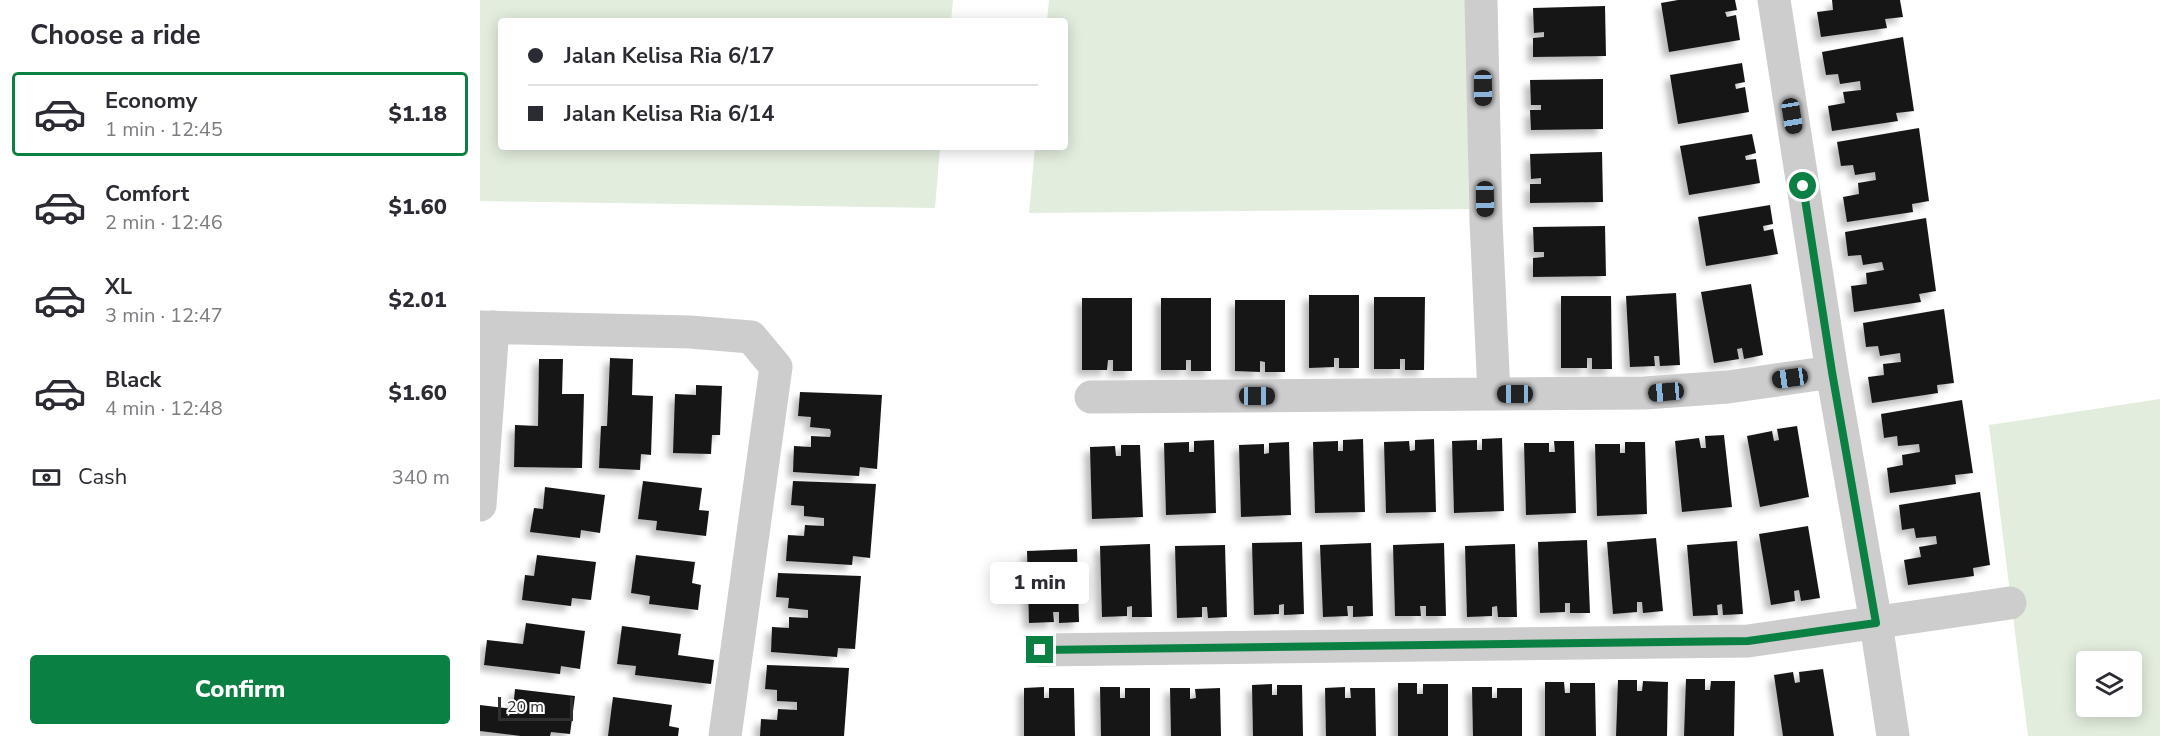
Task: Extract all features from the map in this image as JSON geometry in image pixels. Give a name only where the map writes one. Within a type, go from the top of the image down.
[{"type":"street","points":[[1481,0],[1486,221],[1494,394]]},
{"type":"street","points":[[1774,0],[1832,372],[1876,623],[1893,736]]},
{"type":"street","points":[[480,504],[486,327],[690,332],[751,337],[776,367],[725,736]]},
{"type":"street","points":[[1091,397],[1645,393],[1728,387],[1832,372]]},
{"type":"street","points":[[1040,650],[1748,641],[2010,603]]},
{"type":"green space","points":[[480,0],[953,0],[951,18],[498,18],[498,150],[940,150],[935,208],[480,201]]},
{"type":"green space","points":[[1049,0],[1466,0],[1469,209],[1029,213],[1035,150],[1068,150],[1068,18],[1047,18]]},
{"type":"green space","points":[[2160,399],[2160,736],[2028,736],[1989,425]]},
{"type":"building","points":[[1678,0],[1735,0],[1737,10],[1725,12],[1727,17],[1736,15],[1740,40],[1669,52],[1661,3]]},
{"type":"building","points":[[1832,0],[1900,0],[1903,17],[1885,19],[1887,28],[1821,37],[1817,12],[1833,10]]},
{"type":"building","points":[[1605,6],[1606,56],[1533,57],[1533,38],[1544,37],[1544,32],[1534,33],[1533,8]]},
{"type":"building","points":[[1903,37],[1914,111],[1896,113],[1898,121],[1832,131],[1828,106],[1845,103],[1843,92],[1861,90],[1860,81],[1840,84],[1838,74],[1826,75],[1822,52]]},
{"type":"building","points":[[1742,63],[1745,82],[1735,84],[1736,89],[1745,87],[1749,112],[1678,124],[1670,75]]},
{"type":"building","points":[[1603,79],[1603,129],[1531,130],[1530,110],[1541,110],[1541,105],[1531,105],[1530,80]]},
{"type":"building","points":[[1919,128],[1929,201],[1912,204],[1913,212],[1847,222],[1843,197],[1859,194],[1858,183],[1876,180],[1875,172],[1855,175],[1853,165],[1841,166],[1837,142]]},
{"type":"building","points":[[1752,134],[1756,153],[1745,156],[1746,160],[1756,159],[1760,183],[1689,195],[1680,146]]},
{"type":"building","points":[[1602,152],[1603,202],[1530,203],[1530,184],[1541,184],[1541,178],[1531,179],[1530,154]]},
{"type":"building","points":[[1770,205],[1773,224],[1763,226],[1764,231],[1773,229],[1778,254],[1706,266],[1698,217]]},
{"type":"building","points":[[1926,218],[1936,291],[1919,294],[1921,302],[1854,312],[1851,286],[1867,284],[1866,273],[1884,270],[1882,262],[1863,265],[1861,255],[1848,256],[1845,232]]},
{"type":"building","points":[[1605,226],[1606,276],[1533,277],[1533,258],[1544,257],[1544,252],[1534,252],[1533,227]]},
{"type":"building","points":[[1751,284],[1763,355],[1744,359],[1742,348],[1737,349],[1739,359],[1714,363],[1701,292]]},
{"type":"building","points":[[1676,293],[1680,365],[1660,366],[1659,356],[1654,356],[1655,366],[1630,367],[1626,296]]},
{"type":"building","points":[[1309,295],[1359,295],[1359,368],[1339,368],[1339,358],[1334,358],[1334,367],[1309,368]]},
{"type":"building","points":[[1561,296],[1611,296],[1612,369],[1592,369],[1592,358],[1587,358],[1587,368],[1561,368]]},
{"type":"building","points":[[1374,297],[1425,297],[1424,370],[1405,370],[1405,359],[1400,359],[1400,369],[1374,369]]},
{"type":"building","points":[[1082,298],[1132,298],[1132,371],[1113,371],[1113,360],[1108,360],[1107,370],[1082,370]]},
{"type":"building","points":[[1161,298],[1211,298],[1211,371],[1191,371],[1191,360],[1186,360],[1186,370],[1161,370]]},
{"type":"building","points":[[1235,300],[1285,300],[1285,372],[1265,372],[1265,362],[1260,361],[1260,372],[1235,371]]},
{"type":"building","points":[[1944,309],[1954,383],[1937,385],[1938,393],[1872,403],[1868,377],[1884,375],[1883,364],[1901,362],[1900,353],[1880,356],[1878,346],[1866,347],[1863,323]]},
{"type":"building","points":[[610,358],[633,359],[632,395],[653,396],[651,455],[641,454],[640,470],[599,468],[601,426],[607,426]]},
{"type":"building","points":[[539,359],[563,359],[562,394],[584,394],[582,468],[514,467],[515,425],[538,426]]},
{"type":"building","points":[[696,385],[722,386],[720,435],[712,435],[711,454],[673,453],[675,394],[696,395]]},
{"type":"building","points":[[800,392],[882,395],[877,469],[860,467],[859,476],[793,472],[794,446],[811,447],[811,436],[830,437],[831,432],[830,429],[810,427],[811,417],[798,416]]},
{"type":"building","points":[[1962,400],[1973,473],[1955,475],[1956,484],[1890,493],[1887,468],[1903,465],[1902,455],[1920,452],[1919,444],[1898,446],[1897,436],[1884,438],[1881,414]]},
{"type":"building","points":[[1797,426],[1809,497],[1760,507],[1747,436],[1772,431],[1774,441],[1779,440],[1777,429]]},
{"type":"building","points":[[1724,435],[1732,507],[1682,512],[1675,441],[1699,438],[1701,448],[1706,448],[1705,436]]},
{"type":"building","points":[[1502,438],[1504,511],[1454,513],[1452,441],[1477,440],[1477,450],[1482,450],[1482,439]]},
{"type":"building","points":[[1363,439],[1365,512],[1315,513],[1313,442],[1338,441],[1338,451],[1343,451],[1343,440]]},
{"type":"building","points":[[1434,439],[1436,512],[1386,513],[1384,442],[1409,441],[1410,451],[1415,450],[1415,440]]},
{"type":"building","points":[[1214,440],[1216,513],[1166,515],[1164,443],[1189,442],[1189,452],[1194,452],[1194,441]]},
{"type":"building","points":[[1554,441],[1574,441],[1576,513],[1526,515],[1524,443],[1549,443],[1549,452],[1555,452]]},
{"type":"building","points":[[1289,442],[1291,515],[1241,517],[1239,445],[1264,444],[1264,454],[1269,453],[1269,443]]},
{"type":"building","points":[[1625,442],[1645,442],[1647,514],[1597,516],[1595,444],[1620,444],[1620,453],[1625,453]]},
{"type":"building","points":[[1121,445],[1140,445],[1143,517],[1092,519],[1090,447],[1115,446],[1116,456],[1121,456]]},
{"type":"building","points":[[643,481],[702,488],[699,510],[709,511],[706,536],[656,530],[657,521],[638,519]]},
{"type":"building","points":[[793,481],[876,484],[870,558],[853,556],[852,565],[786,561],[788,535],[804,536],[805,525],[824,526],[824,518],[804,516],[804,506],[791,505]]},
{"type":"building","points":[[545,487],[605,495],[600,533],[581,530],[580,538],[530,532],[534,508],[543,509]]},
{"type":"building","points":[[1980,492],[1990,565],[1973,568],[1974,576],[1908,585],[1904,560],[1921,557],[1919,547],[1937,544],[1936,536],[1916,538],[1914,528],[1902,530],[1899,505]]},
{"type":"building","points":[[1808,526],[1820,598],[1801,601],[1799,590],[1794,591],[1795,601],[1771,605],[1759,534]]},
{"type":"building","points":[[1656,538],[1663,611],[1643,613],[1642,602],[1637,602],[1637,612],[1613,614],[1607,542]]},
{"type":"building","points":[[1587,540],[1590,613],[1570,613],[1570,603],[1565,603],[1565,612],[1540,613],[1538,542]]},
{"type":"building","points":[[1737,541],[1743,614],[1723,615],[1722,604],[1717,605],[1718,615],[1693,616],[1687,545]]},
{"type":"building","points":[[1302,542],[1304,614],[1284,615],[1284,604],[1279,605],[1279,614],[1254,615],[1252,543]]},
{"type":"building","points":[[1371,543],[1373,616],[1353,617],[1353,606],[1347,606],[1348,616],[1323,617],[1320,545]]},
{"type":"building","points":[[1444,543],[1446,616],[1426,616],[1426,606],[1420,606],[1421,616],[1395,616],[1393,545]]},
{"type":"building","points":[[1150,544],[1152,617],[1132,617],[1132,606],[1127,607],[1127,616],[1102,617],[1100,546]]},
{"type":"building","points":[[1515,544],[1517,617],[1498,617],[1497,606],[1492,607],[1492,616],[1467,617],[1465,546]]},
{"type":"building","points":[[1225,545],[1227,617],[1208,618],[1207,607],[1202,607],[1202,617],[1177,618],[1175,546]]},
{"type":"building","points":[[1077,549],[1079,622],[1059,623],[1059,612],[1053,612],[1054,622],[1029,623],[1027,551]]},
{"type":"building","points":[[537,555],[596,562],[591,600],[572,598],[571,606],[522,600],[525,575],[534,576]]},
{"type":"building","points":[[636,555],[695,562],[692,583],[701,585],[698,610],[649,604],[650,596],[631,593]]},
{"type":"building","points":[[778,573],[861,576],[855,649],[838,648],[837,657],[771,652],[772,627],[789,628],[789,617],[808,618],[808,610],[788,608],[789,598],[776,597]]},
{"type":"building","points":[[526,623],[585,631],[580,669],[561,666],[560,674],[484,665],[487,640],[523,644]]},
{"type":"building","points":[[622,626],[681,634],[678,655],[714,660],[711,684],[635,675],[636,666],[617,664]]},
{"type":"building","points":[[767,665],[849,668],[844,736],[760,736],[761,719],[777,720],[778,709],[797,710],[797,702],[777,701],[777,690],[765,689]]},
{"type":"building","points":[[1823,669],[1834,736],[1783,736],[1774,675],[1793,672],[1795,683],[1800,682],[1799,672]]},
{"type":"building","points":[[1686,679],[1705,679],[1705,690],[1710,690],[1711,681],[1735,681],[1734,736],[1684,736]]},
{"type":"building","points":[[1618,680],[1637,680],[1637,691],[1642,691],[1643,681],[1668,682],[1667,736],[1616,736]]},
{"type":"building","points":[[1545,682],[1564,682],[1565,693],[1570,693],[1570,683],[1595,683],[1596,736],[1545,736]]},
{"type":"building","points":[[1398,683],[1417,683],[1417,694],[1423,694],[1423,684],[1448,684],[1448,736],[1398,736]]},
{"type":"building","points":[[1272,684],[1272,695],[1277,695],[1277,685],[1302,685],[1303,736],[1253,736],[1252,685]]},
{"type":"building","points":[[1044,687],[1044,698],[1049,698],[1049,688],[1074,688],[1075,736],[1024,736],[1024,688]]},
{"type":"building","points":[[1100,687],[1120,687],[1120,698],[1125,698],[1125,688],[1150,688],[1150,736],[1101,736]]},
{"type":"building","points":[[1345,687],[1345,698],[1351,698],[1350,688],[1375,688],[1376,736],[1326,736],[1325,688]]},
{"type":"building","points":[[1472,687],[1492,687],[1492,698],[1497,698],[1497,688],[1522,688],[1522,736],[1473,736]]},
{"type":"building","points":[[1170,688],[1190,688],[1190,699],[1196,698],[1195,689],[1220,688],[1221,736],[1171,736]]},
{"type":"building","points":[[515,689],[575,696],[570,734],[551,732],[550,736],[521,736],[480,731],[480,705],[513,709]]},
{"type":"building","points":[[613,697],[672,705],[669,726],[679,728],[678,736],[608,736]]},
{"type":"route","points":[[1040,650],[1748,641],[1876,623],[1832,372],[1803,186]]}]
